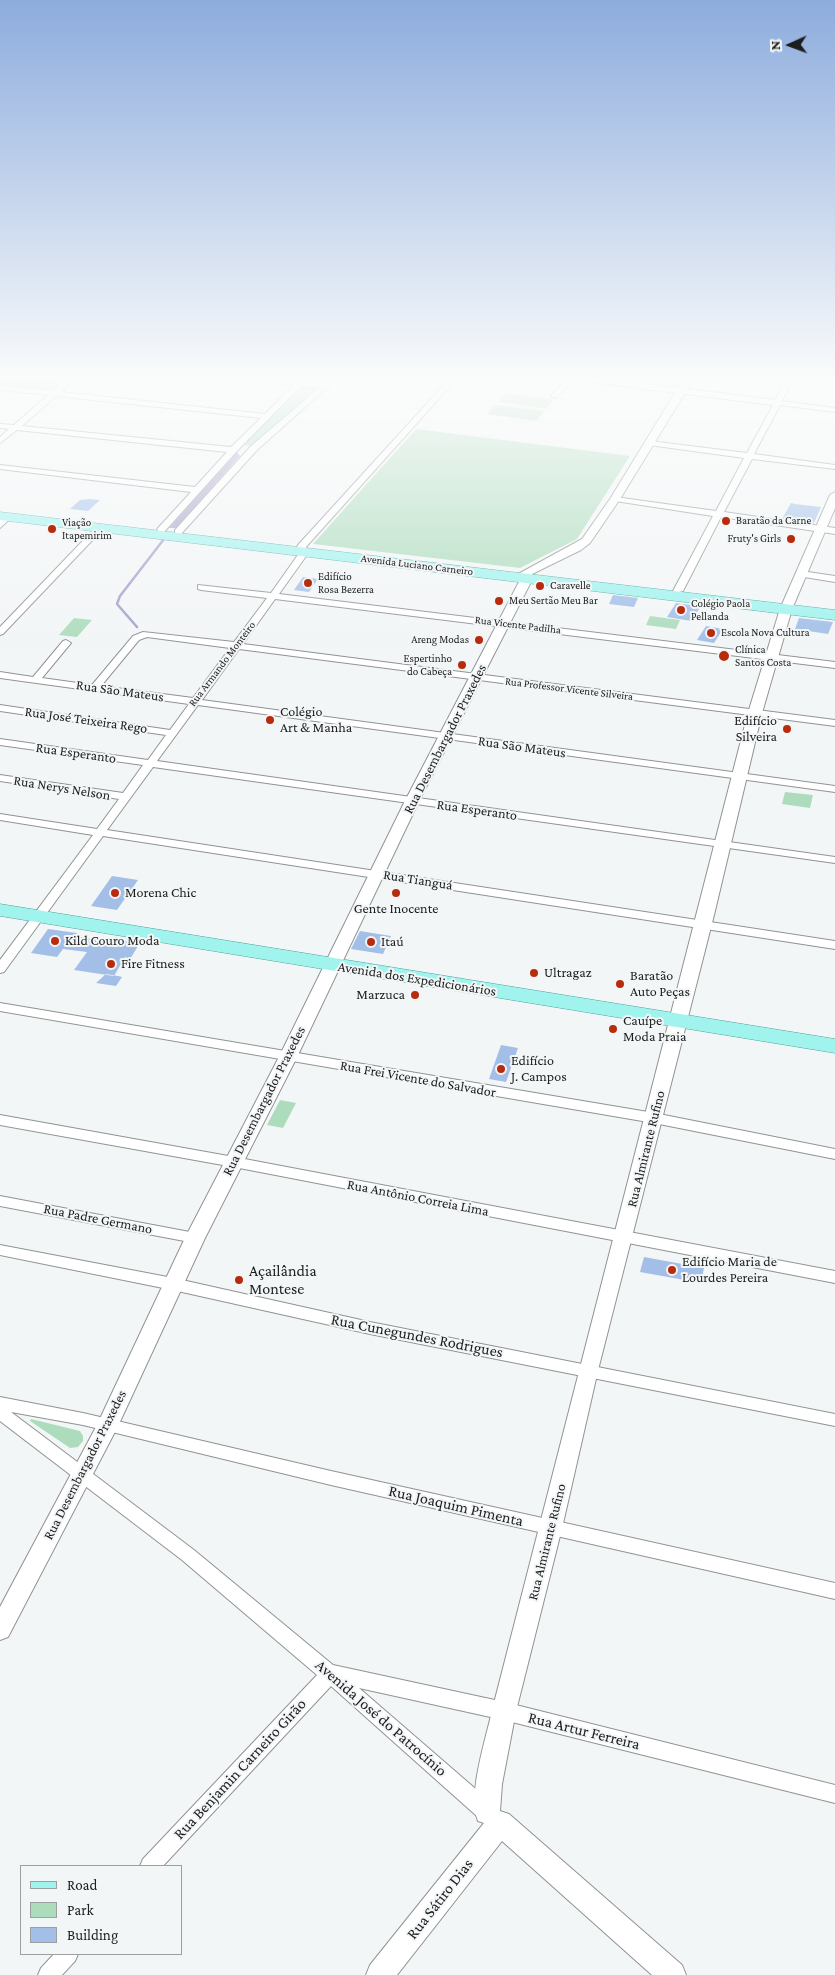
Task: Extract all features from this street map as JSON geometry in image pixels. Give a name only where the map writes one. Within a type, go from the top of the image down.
[{"type":"main road","name":"Avenida Luciano Carneiro","points":[[2,517],[100,528],[168,533]]},
{"type":"main road","name":"Avenida Luciano Carneiro","points":[[2,517],[168,533],[787,606],[835,609]]},
{"type":"main road","name":"Avenida Luciano Carneiro","points":[[615,586],[678,591],[787,606],[835,615]]},
{"type":"main road","name":"Avenida dos Expedicionários","points":[[0,902],[42,913]]},
{"type":"main road","name":"Avenida dos Expedicionários","points":[[0,910],[42,913],[335,960],[679,1017],[835,1046]]},
{"type":"main road","name":"Avenida dos Expedicionários","points":[[679,1017],[835,1036]]},
{"type":"street","points":[[1,467],[196,490]]},
{"type":"street","points":[[168,533],[196,490],[217,467]]},
{"type":"street","points":[[168,533],[235,467]]},
{"type":"street","name":"Rua Armando Monteiro","points":[[0,969],[274,595],[303,550],[376,467]]},
{"type":"street","points":[[527,576],[582,545],[615,499],[634,467]]},
{"type":"street","points":[[678,591],[743,467]]},
{"type":"street","name":"Rua Almirante Rufino","points":[[493,1818],[489,1784],[504,1711],[551,1528],[588,1370],[704,925],[754,713],[787,606],[835,495]]},
{"type":"street","points":[[615,499],[835,531]]},
{"type":"street","points":[[0,632],[100,528]]},
{"type":"street","points":[[801,574],[835,578]]},
{"type":"street","name":"Rua Desembargador Praxedes","points":[[0,1630],[107,1426],[195,1238],[288,1057],[412,801],[477,678],[527,576]]},
{"type":"street","name":"Rua Vicente Padilha","points":[[201,587],[835,665]]},
{"type":"street","points":[[0,617],[12,618]]},
{"type":"street","points":[[0,625],[12,618]]},
{"type":"street","name":"Rua Professor Vicente Silveira","points":[[94,688],[136,638],[146,634],[835,723]]},
{"type":"street","points":[[35,680],[66,643]]},
{"type":"street","name":"Rua São Mateus","points":[[0,675],[835,789]]},
{"type":"street","name":"Rua José Teixeira Rego","points":[[0,708],[172,733]]},
{"type":"street","name":"Rua Esperanto","points":[[0,742],[723,846],[835,860]]},
{"type":"street","name":"Rua Nerys Nelson","points":[[0,778],[125,798]]},
{"type":"street","name":"Rua Tianguá","points":[[0,817],[835,945]]},
{"type":"street","name":"Rua Frei Vicente do Salvador","points":[[0,1008],[654,1118],[835,1154]]},
{"type":"street","name":"Rua Antônio Correia Lima","points":[[0,1120],[234,1162],[623,1238],[835,1277]]},
{"type":"street","name":"Rua Padre Germano","points":[[0,1201],[195,1238]]},
{"type":"street","name":"Rua Cunegundes Rodrigues","points":[[0,1250],[173,1284],[370,1328],[835,1420]]},
{"type":"street","name":"Rua Joaquim Pimenta","points":[[0,1403],[835,1591]]},
{"type":"street","name":"Avenida José do Patrocínio","points":[[0,1412],[82,1471],[331,1673],[672,1975]]},
{"type":"street","name":"Rua Artur Ferreira","points":[[331,1673],[504,1711],[835,1794]]},
{"type":"street","name":"Rua Benjamin Carneiro Girão","points":[[151,1865],[331,1673]]},
{"type":"street","name":"Rua Sátiro Dias","points":[[380,1975],[493,1818]]},
{"type":"street","points":[[48,1975],[67,1955]]},
{"type":"green space","points":[[382,467],[623,467],[577,539],[520,568],[313,544]]},
{"type":"green space","points":[[650,616],[680,620],[676,629],[646,625]]},
{"type":"green space","points":[[74,618],[92,620],[77,637],[59,635]]},
{"type":"green space","points":[[785,792],[813,795],[810,808],[782,804]]},
{"type":"green space","points":[[280,1100],[296,1103],[283,1128],[267,1125]]},
{"type":"green space","points":[[31,1419],[80,1431],[83,1441],[78,1447],[70,1448],[30,1421]]},
{"type":"shaded area","points":[[223,467],[230,467],[176,528],[169,528]]},
{"type":"building","points":[[80,500],[100,500],[88,511],[70,509]]},
{"type":"building","points":[[791,503],[821,507],[814,523],[782,519]]},
{"type":"building","name":"Edifício Rosa Bezerra","points":[[303,577],[318,579],[309,592],[294,590]]},
{"type":"building","points":[[613,595],[638,598],[634,607],[609,604]]},
{"type":"building","name":"Colégio Paola Pellanda","points":[[676,603],[701,606],[691,621],[667,617]]},
{"type":"building","points":[[799,618],[833,622],[828,634],[795,629]]},
{"type":"building","name":"Escola Nova Cultura","points":[[706,626],[723,629],[714,643],[697,640]]},
{"type":"building","name":"Morena Chic","points":[[112,876],[138,880],[117,910],[91,906]]},
{"type":"building","points":[[48,929],[77,933],[75,936],[114,943],[116,940],[140,943],[130,959],[125,957],[114,976],[74,970],[87,952],[63,949],[57,957],[31,953]]},
{"type":"building","name":"Itaú","points":[[360,931],[391,936],[383,954],[351,949]]},
{"type":"building","points":[[106,974],[122,977],[116,986],[96,983]]},
{"type":"building","name":"Edifício J. Campos","points":[[501,1045],[518,1048],[506,1082],[489,1079]]},
{"type":"building","name":"Edifício Maria de Lourdes Pereira","points":[[644,1257],[704,1268],[701,1283],[640,1272]]},
{"type":"waterway","points":[[137,627],[117,604],[120,596],[164,539]]},
{"type":"place","name":"Baratão da Carne","points":[[726,521]]},
{"type":"place","name":"Viação Itapemirim","points":[[52,529]]},
{"type":"place","name":"Fruty's Girls","points":[[791,539]]},
{"type":"place","name":"Edifício Rosa Bezerra","points":[[308,583]]},
{"type":"place","name":"Caravelle","points":[[540,586]]},
{"type":"place","name":"Meu Sertão Meu Bar","points":[[499,601]]},
{"type":"place","name":"Colégio Paola Pellanda","points":[[681,610]]},
{"type":"place","name":"Escola Nova Cultura","points":[[711,633]]},
{"type":"place","name":"Areng Modas","points":[[479,640]]},
{"type":"place","name":"Clínica Santos Costa","points":[[724,656]]},
{"type":"place","name":"Espertinho do Cabeça","points":[[462,665]]},
{"type":"place","name":"Colégio Art & Manha","points":[[270,720]]},
{"type":"place","name":"Edifício Silveira","points":[[787,729]]},
{"type":"place","name":"Morena Chic","points":[[115,893]]},
{"type":"place","name":"Gente Inocente","points":[[396,893]]},
{"type":"place","name":"Kild Couro Moda","points":[[55,941]]},
{"type":"place","name":"Itaú","points":[[371,942]]},
{"type":"place","name":"Fire Fitness","points":[[111,964]]},
{"type":"place","name":"Ultragaz","points":[[534,973]]},
{"type":"place","name":"Baratão Auto Peças","points":[[620,984]]},
{"type":"place","name":"Marzuca","points":[[415,995]]},
{"type":"place","name":"Cauípe Moda Praia","points":[[613,1029]]},
{"type":"place","name":"Edifício J. Campos","points":[[501,1069]]},
{"type":"place","name":"Edifício Maria de Lourdes Pereira","points":[[672,1270]]},
{"type":"place","name":"Açailândia Montese","points":[[239,1280]]}]
